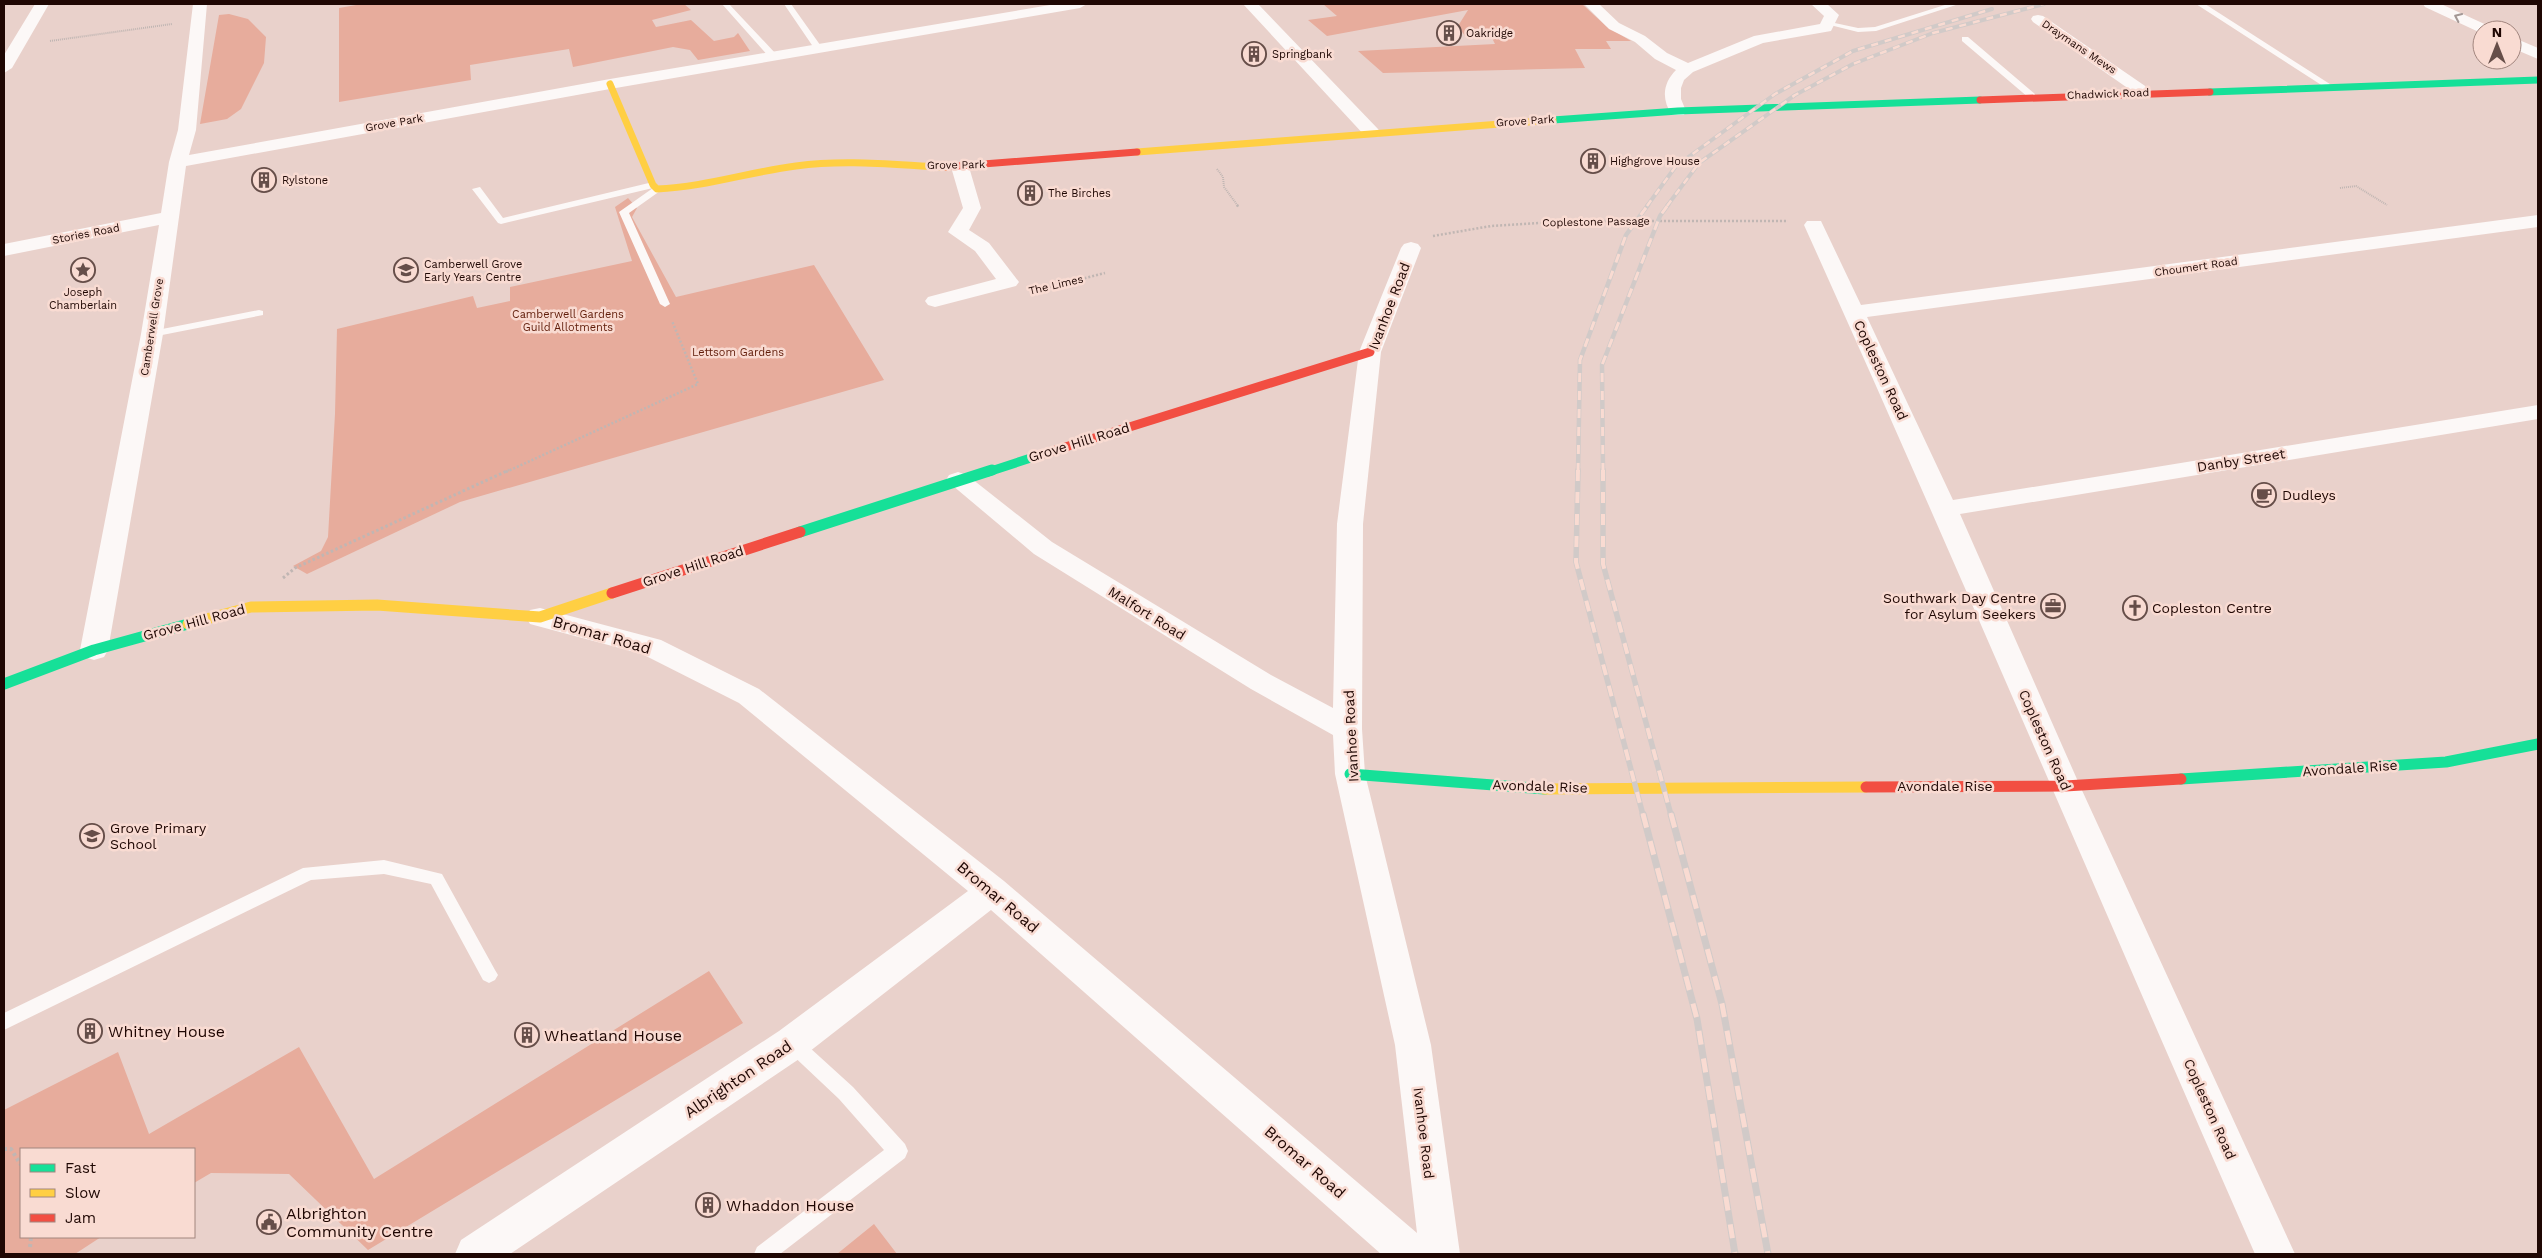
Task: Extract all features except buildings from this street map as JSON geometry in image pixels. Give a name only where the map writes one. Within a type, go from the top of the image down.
[{"type":"street","points":[[4,68],[12,50],[42,4]]},
{"type":"street","name":"Grove Park","points":[[178,162],[610,84],[1080,4]]},
{"type":"street","points":[[1250,4],[1372,133]]},
{"type":"street","points":[[1591,4],[1614,26],[1640,39],[1661,56],[1687,69]]},
{"type":"street","points":[[1678,111],[1671,93],[1679,75],[1687,69],[1759,39],[1826,28],[1830,24],[1832,16],[1818,4]]},
{"type":"street","points":[[2430,4],[2472,24]]},
{"type":"street","name":"Camberwell Grove","points":[[94,650],[152,334],[168,217],[178,162],[187,130],[199,12]]},
{"type":"street","name":"Draymans Mews","points":[[2038,18],[2145,93]]},
{"type":"street","points":[[2522,47],[2538,54]]},
{"type":"street","name":"Chadwick Road","points":[[1678,111],[2032,96],[2538,80]]},
{"type":"street","points":[[610,84],[655,187]]},
{"type":"street","name":"Grove Park","points":[[655,187],[687,189],[796,166],[825,163],[960,167],[1372,133],[1678,111]]},
{"type":"street","points":[[935,301],[1009,282],[982,247],[958,232],[972,208],[960,167]]},
{"type":"street","name":"Stories Road","points":[[4,250],[168,217]]},
{"type":"street","name":"Choumert Road","points":[[1854,312],[2538,221]]},
{"type":"street","name":"Copleston Road","points":[[1814,225],[1945,508],[2065,786],[2275,1254]]},
{"type":"street","name":"Ivanhoe Road","points":[[1411,248],[1370,352],[1350,524],[1347,729],[1350,774],[1413,1045],[1440,1254]]},
{"type":"street","name":"Grove Hill Road","points":[[4,684],[94,650],[251,607],[377,605],[468,610],[540,617],[958,480],[1370,352]]},
{"type":"street","name":"Danby Street","points":[[1945,508],[2538,412]]},
{"type":"street","name":"Malfort Road","points":[[958,480],[1043,548],[1261,682],[1347,729]]},
{"type":"street","name":"Bromar Road","points":[[540,617],[651,647],[749,696],[992,891],[1411,1254]]},
{"type":"street","name":"Avondale Rise","points":[[1350,774],[1548,789],[1754,786],[2065,786],[2446,762],[2538,744]]},
{"type":"street","name":"Albrighton Road","points":[[475,1254],[792,1042],[992,891]]},
{"type":"lane","points":[[725,4],[772,56]]},
{"type":"lane","points":[[787,4],[819,49]]},
{"type":"lane","points":[[1830,24],[1858,30],[1876,29],[1954,4]]},
{"type":"lane","points":[[2200,4],[2328,86]]},
{"type":"lane","points":[[1965,39],[2032,96]]},
{"type":"lane","points":[[477,189],[501,221],[655,187]]},
{"type":"lane","points":[[655,187],[624,212],[665,304]]},
{"type":"lane","points":[[152,334],[259,313]]},
{"type":"lane","points":[[4,1022],[309,873],[384,867],[436,879],[489,974]]},
{"type":"lane","points":[[764,1254],[898,1151],[846,1093],[792,1042]]},
{"type":"path","points":[[12,50],[199,12]]},
{"type":"path","points":[[1199,148],[1223,177],[1224,187],[1239,208]]},
{"type":"path","points":[[2340,188],[2356,186],[2387,205]]},
{"type":"path","name":"Coplestone Passage","points":[[1411,248],[1426,238],[1440,234],[1491,226],[1570,221],[1786,221]]},
{"type":"path","name":"The Limes","points":[[1009,282],[1025,293],[1105,273]]},
{"type":"path","points":[[251,607],[295,568],[698,384],[665,304]]},
{"type":"path","points":[[4,1149],[11,1148],[20,1163]]},
{"type":"path","points":[[30,1247],[31,1238]]},
{"type":"green space","points":[[362,4],[684,4],[691,10],[652,20],[656,27],[691,20],[714,41],[734,37],[738,33],[750,51],[698,60],[690,50],[673,47],[573,67],[569,49],[470,65],[471,80],[339,102],[339,8]]},
{"type":"green space","points":[[1323,4],[1582,4],[1606,26],[1631,41],[1606,41],[1611,49],[1575,49],[1585,68],[1383,73],[1358,51],[1495,44],[1490,34],[1465,36],[1458,26],[1468,10],[1327,36],[1308,20],[1337,16]]},
{"type":"green space","points":[[229,14],[248,19],[266,37],[264,63],[241,109],[227,119],[200,124],[219,15]]},
{"type":"green space","name":"Lettsom Gardens","points":[[628,198],[637,208],[632,217],[676,297],[814,265],[884,380],[460,502],[307,574],[293,566],[321,551],[328,537],[335,414],[337,329],[473,296],[477,308],[510,301],[510,287],[632,261],[615,207]]},
{"type":"green space","points":[[709,971],[743,1023],[368,1250],[289,1174],[211,1173],[195,1182],[195,1148],[20,1148],[20,1238],[99,1238],[75,1254],[4,1254],[4,1110],[118,1052],[149,1134],[299,1047],[374,1179]]},
{"type":"green space","points":[[874,1224],[897,1254],[837,1254]]},
{"type":"railway","points":[[1667,206],[1699,163],[1795,95],[1853,64],[1933,33],[2044,4]]},
{"type":"railway","points":[[1647,206],[1676,166],[1775,94],[1853,51],[1992,9]]},
{"type":"railway","points":[[1578,472],[1580,360],[1626,235],[1648,205]]},
{"type":"railway","points":[[1603,472],[1602,365],[1660,216],[1668,205]]},
{"type":"railway","points":[[1578,470],[1576,562],[1643,815]]},
{"type":"railway","points":[[1603,472],[1603,564],[1671,815]]},
{"type":"railway","points":[[1643,814],[1697,1019],[1735,1254]]},
{"type":"railway","points":[[1671,814],[1722,1004],[1768,1254]]},
{"type":"traffic: fast","points":[[2210,92],[2538,80]]},
{"type":"traffic: fast","points":[[1553,120],[1678,111],[1980,100]]},
{"type":"traffic: fast","points":[[800,532],[1043,454]]},
{"type":"traffic: fast","points":[[4,684],[94,650],[188,624]]},
{"type":"traffic: fast","points":[[2181,779],[2446,762],[2538,744]]},
{"type":"traffic: fast","points":[[1350,774],[1545,789]]},
{"type":"traffic: slow","points":[[610,84],[653,185],[657,189],[693,186],[778,169],[814,164],[870,163],[945,167]]},
{"type":"traffic: slow","points":[[1137,152],[1553,120]]},
{"type":"traffic: slow","points":[[188,624],[251,607],[377,605],[540,617],[612,593]]},
{"type":"traffic: slow","points":[[1545,789],[1866,787]]},
{"type":"traffic: jam","points":[[1980,100],[2210,92]]},
{"type":"traffic: jam","points":[[945,167],[1137,152]]},
{"type":"traffic: jam","points":[[1043,454],[1370,352]]},
{"type":"traffic: jam","points":[[612,593],[800,532]]},
{"type":"traffic: jam","points":[[1866,787],[2065,786],[2181,779]]},
{"type":"place","name":"Oakridge","points":[[1449,33]]},
{"type":"place","name":"Springbank","points":[[1254,54]]},
{"type":"place","name":"Highgrove House","points":[[1593,161]]},
{"type":"place","name":"Rylstone","points":[[264,180]]},
{"type":"place","name":"The Birches","points":[[1030,193]]},
{"type":"place","name":"Joseph Chamberlain","points":[[83,270]]},
{"type":"place","name":"Camberwell Grove Early Years Centre","points":[[406,270]]},
{"type":"place","name":"Dudleys","points":[[2264,495]]},
{"type":"place","name":"Southwark Day Centre for Asylum Seekers","points":[[2053,606]]},
{"type":"place","name":"Copleston Centre","points":[[2135,608]]},
{"type":"place","name":"Grove Primary School","points":[[92,836]]},
{"type":"place","name":"Whitney House","points":[[90,1031]]},
{"type":"place","name":"Wheatland House","points":[[527,1035]]},
{"type":"place","name":"Whaddon House","points":[[708,1205]]},
{"type":"place","name":"Albrighton Community Centre","points":[[269,1222]]},
{"type":"park label","name":"Camberwell Gardens Guild Allotments","points":[[568,320]]}]
